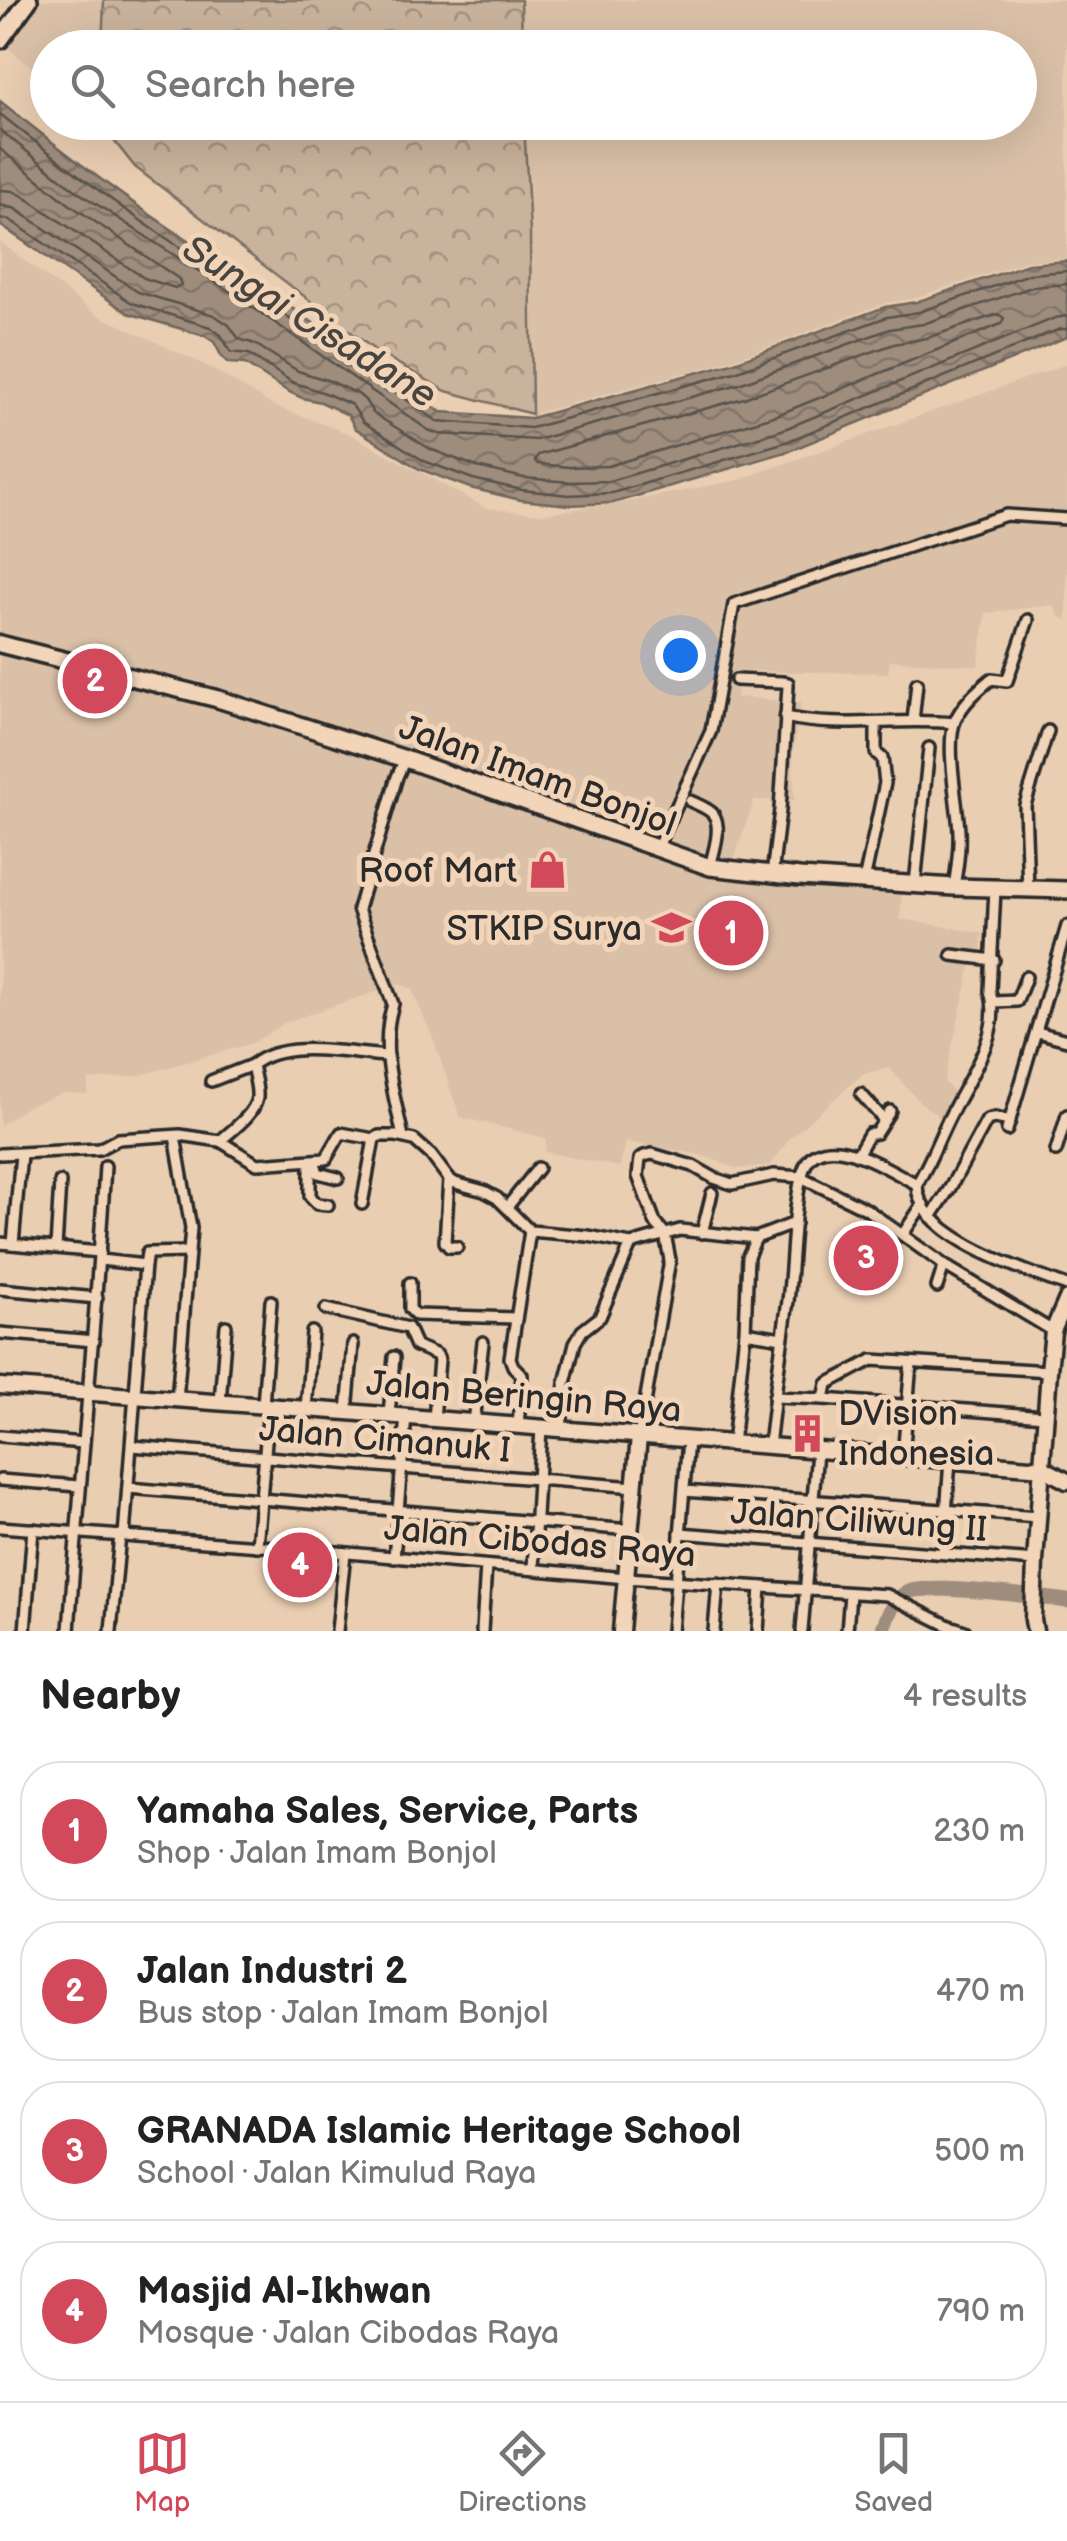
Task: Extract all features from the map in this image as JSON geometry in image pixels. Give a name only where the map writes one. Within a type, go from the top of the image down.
[{"type":"main road","points":[[0,40],[29,0]]},
{"type":"main road","name":"Jalan Imam Bonjol","points":[[0,644],[203,695],[405,758],[710,867],[772,876],[954,888],[1067,890]]},
{"type":"street","points":[[656,849],[711,732],[734,604],[1006,515],[1067,518]]},
{"type":"street","points":[[954,888],[959,828],[953,772],[954,724],[986,683],[996,678],[1006,681],[1028,620]]},
{"type":"street","points":[[736,680],[788,683],[772,876]]},
{"type":"street","points":[[913,721],[917,683]]},
{"type":"street","points":[[785,717],[815,723],[954,724]]},
{"type":"street","points":[[864,881],[884,783],[882,758],[876,753],[876,724]]},
{"type":"street","points":[[1028,890],[1025,805],[1048,732]]},
{"type":"street","points":[[915,884],[929,748]]},
{"type":"street","points":[[403,1137],[388,1056],[392,1000],[358,906],[405,758]]},
{"type":"street","points":[[690,801],[716,819],[710,867]]},
{"type":"street","points":[[996,889],[990,990],[994,1002],[980,1061],[917,1184],[918,1194],[941,1226],[994,1259],[1067,1286]]},
{"type":"street","points":[[931,1217],[987,1120],[1009,1125],[1067,926]]},
{"type":"street","points":[[952,956],[994,960]]},
{"type":"street","points":[[994,1002],[1018,1000],[1026,976]]},
{"type":"street","points":[[1037,1032],[1067,1040]]},
{"type":"street","points":[[210,1081],[256,1061],[298,1050],[388,1056]]},
{"type":"street","points":[[220,1141],[256,1102],[252,1065]]},
{"type":"street","points":[[857,1154],[887,1116],[861,1094]]},
{"type":"street","points":[[1056,1151],[1067,1115]]},
{"type":"street","points":[[0,1154],[100,1149],[118,1139],[175,1136],[220,1141],[258,1164],[328,1158],[341,1133],[374,1139],[403,1137],[424,1148],[449,1179],[484,1191],[508,1206],[530,1230],[632,1244],[680,1230],[756,1238],[795,1223]]},
{"type":"street","points":[[175,1136],[190,1220],[178,1400]]},
{"type":"street","points":[[362,1204],[374,1139]]},
{"type":"street","points":[[768,1446],[801,1178],[807,1161],[822,1150],[845,1150],[917,1184]]},
{"type":"street","points":[[13,1244],[20,1154]]},
{"type":"street","points":[[621,1631],[639,1437],[670,1271],[665,1234],[655,1222],[638,1176],[644,1156],[665,1156],[728,1184],[774,1175],[801,1178],[850,1200],[944,1266],[1059,1326]]},
{"type":"street","points":[[313,1161],[318,1174],[338,1178]]},
{"type":"street","points":[[313,1161],[310,1196],[317,1204],[328,1206]]},
{"type":"street","points":[[69,1631],[105,1166]]},
{"type":"street","points":[[508,1206],[538,1168]]},
{"type":"street","points":[[449,1179],[445,1242],[457,1247]]},
{"type":"street","points":[[56,1248],[60,1182]]},
{"type":"street","points":[[702,1232],[712,1192]]},
{"type":"street","points":[[903,1234],[923,1204]]},
{"type":"street","points":[[518,1426],[522,1375],[510,1358],[530,1230]]},
{"type":"street","points":[[734,1444],[748,1256],[756,1238]]},
{"type":"street","points":[[0,1243],[56,1248],[146,1265]]},
{"type":"street","points":[[561,1430],[565,1382],[575,1344],[582,1332],[600,1317],[632,1244]]},
{"type":"street","points":[[111,1631],[128,1488],[147,1254],[189,1252]]},
{"type":"street","points":[[937,1287],[944,1266]]},
{"type":"street","points":[[410,1283],[410,1310],[416,1315],[516,1318]]},
{"type":"street","points":[[0,1289],[97,1298]]},
{"type":"street","points":[[1035,1631],[1035,1561],[1048,1371],[1067,1300]]},
{"type":"street","points":[[258,1546],[271,1301]]},
{"type":"street","points":[[326,1309],[405,1327],[416,1346],[438,1356],[434,1418]]},
{"type":"street","points":[[220,1402],[226,1326]]},
{"type":"street","points":[[306,1409],[312,1332]]},
{"type":"street","points":[[745,1332],[782,1338]]},
{"type":"street","points":[[0,1333],[94,1341]]},
{"type":"street","points":[[474,1423],[483,1342]]},
{"type":"street","points":[[347,1412],[353,1344]]},
{"type":"street","points":[[390,1416],[394,1356]]},
{"type":"street","points":[[824,1398],[827,1384],[872,1360],[1048,1371]]},
{"type":"street","points":[[903,1457],[911,1363]]},
{"type":"street","name":"Jalan Beringin Raya","points":[[0,1386],[1043,1468]]},
{"type":"street","points":[[774,1397],[1046,1416]]},
{"type":"street","points":[[394,1558],[406,1416]]},
{"type":"street","points":[[533,1570],[541,1428]]},
{"type":"street","points":[[0,1436],[83,1443]]},
{"type":"street","points":[[672,1631],[688,1440]]},
{"type":"street","name":"Jalan Cimanuk I","points":[[132,1446],[635,1488]]},
{"type":"street","points":[[802,1631],[817,1450]]},
{"type":"street","points":[[943,1554],[950,1461]]},
{"type":"street","points":[[1043,1468],[1067,1481]]},
{"type":"street","points":[[0,1480],[79,1486]]},
{"type":"street","points":[[128,1488],[631,1530]]},
{"type":"street","points":[[684,1491],[1038,1517]]},
{"type":"street","name":"Jalan Cibodas Raya","points":[[0,1527],[891,1596],[946,1628]]},
{"type":"street","points":[[25,1631],[33,1529]]},
{"type":"street","name":"Jalan Ciliwung II","points":[[680,1533],[1035,1561]]},
{"type":"street","points":[[337,1631],[344,1552]]},
{"type":"street","points":[[482,1631],[486,1566]]},
{"type":"street","points":[[714,1631],[718,1583]]},
{"type":"street","points":[[758,1631],[761,1586]]},
{"type":"street","points":[[847,1631],[850,1594]]},
{"type":"street","points":[[946,1628],[965,1631]]},
{"type":"shaded area","points":[[39,0],[104,0],[102,30],[30,30],[30,66],[4,44],[31,16]]},
{"type":"shaded area","points":[[521,0],[1067,0],[1067,259],[1027,261],[912,299],[886,303],[732,360],[532,414],[525,140],[1037,140],[1037,30],[522,30]]},
{"type":"shaded area","points":[[0,242],[96,314],[209,367],[274,406],[350,434],[486,508],[541,514],[738,480],[1067,364],[1067,620],[1059,617],[1054,605],[986,613],[978,666],[890,660],[888,673],[740,671],[736,697],[801,702],[793,753],[794,800],[754,800],[729,874],[902,890],[900,919],[982,933],[981,961],[971,965],[944,1081],[967,1106],[948,1124],[919,1101],[889,1068],[863,1074],[789,1139],[771,1165],[738,1169],[701,1155],[626,1142],[620,1167],[545,1152],[546,1138],[460,1117],[411,988],[399,984],[286,1022],[253,1043],[138,1076],[89,1080],[87,1094],[63,1093],[28,1106],[0,1125]]},
{"type":"green space","points":[[104,0],[521,0],[522,30],[103,30]]},
{"type":"green space","points":[[113,140],[525,140],[532,414],[446,391],[376,351],[135,167]]},
{"type":"water","name":"Sungai Cisadane","points":[[0,101],[30,124],[30,140],[50,140],[151,215],[441,412],[531,418],[732,363],[885,307],[916,302],[1028,264],[1067,261],[1067,337],[789,451],[613,503],[569,505],[521,500],[470,488],[419,469],[355,428],[348,415],[287,391],[245,364],[228,363],[205,336],[128,313],[0,225]]},
{"type":"waterway","points":[[882,1631],[898,1599],[919,1590],[1067,1601]]},
{"type":"place","name":"Jalan Industri 2","points":[[95,681]]},
{"type":"place","name":"Roof Mart","points":[[547,870]]},
{"type":"place","name":"STKIP Surya","points":[[672,928]]},
{"type":"place","name":"Yamaha Sales, Service, Parts","points":[[731,933]]},
{"type":"place","name":"GRANADA Islamic Heritage School","points":[[866,1258]]},
{"type":"place","name":"DVision Indonesia","points":[[808,1433]]},
{"type":"place","name":"Masjid Al-Ikhwan","points":[[300,1565]]}]
